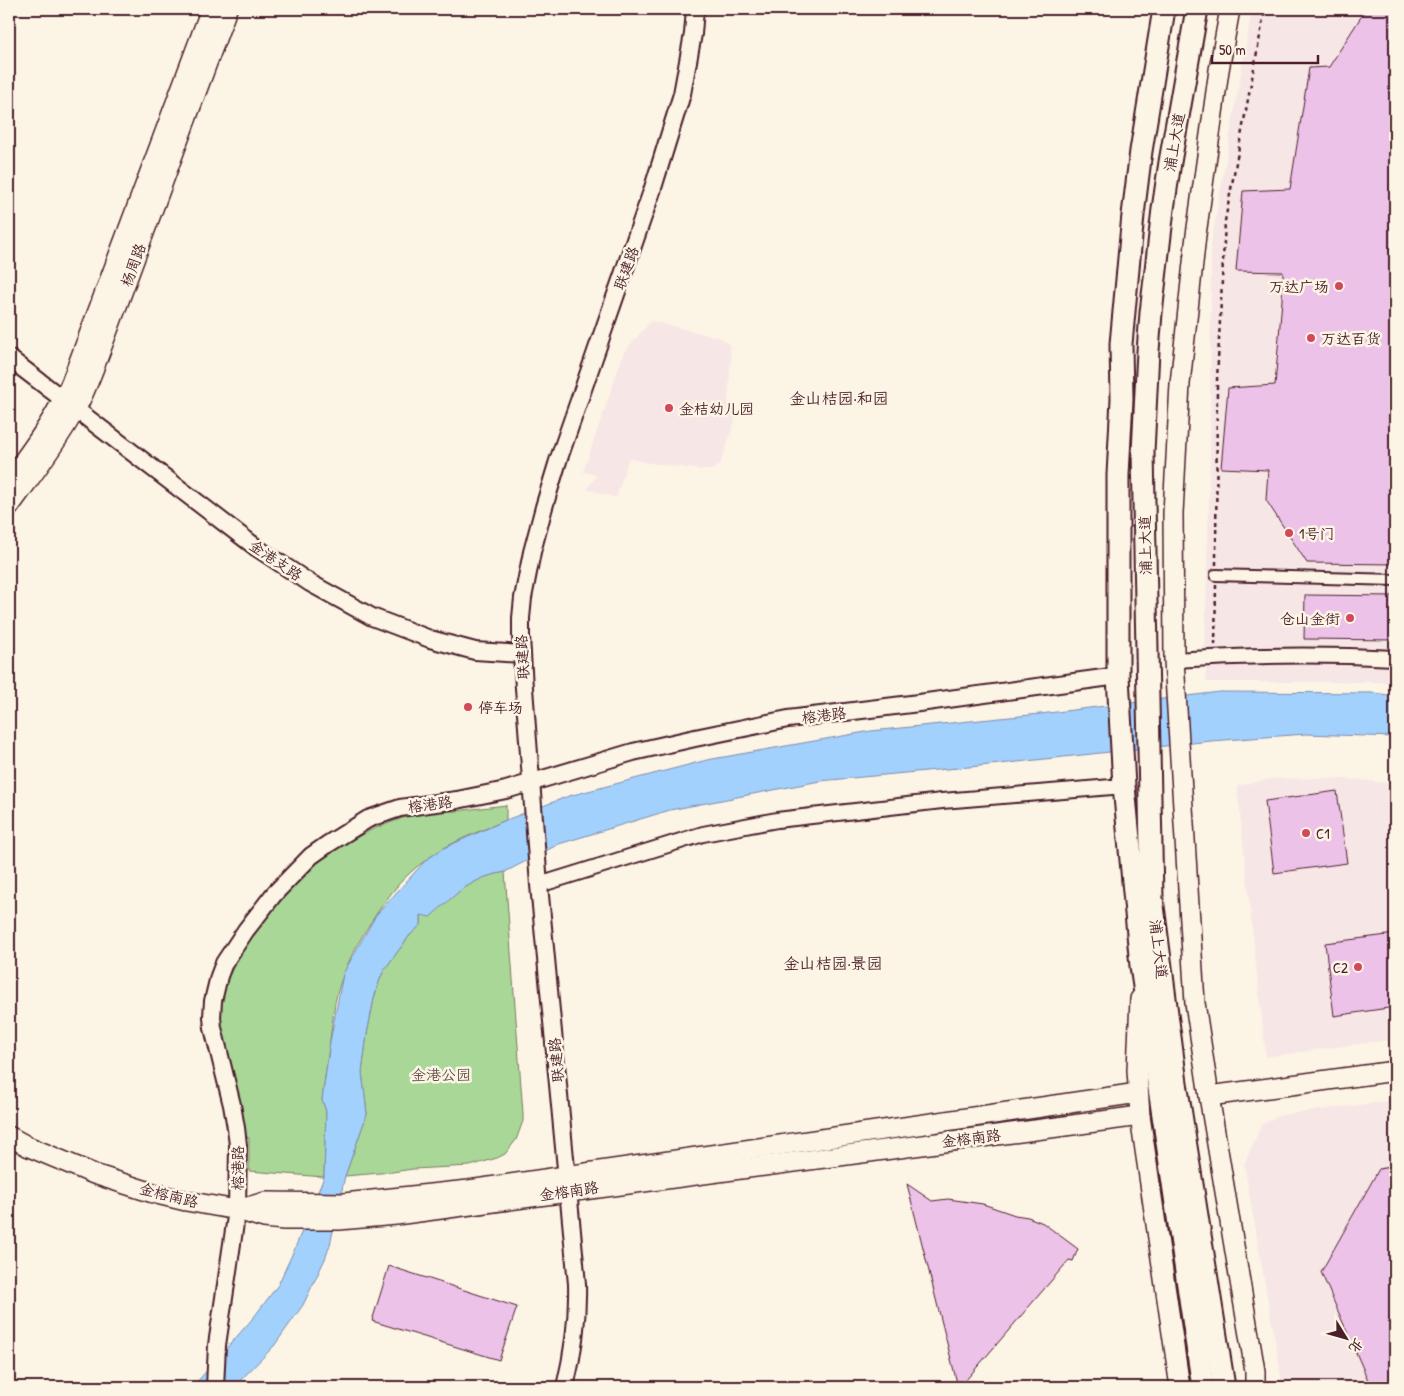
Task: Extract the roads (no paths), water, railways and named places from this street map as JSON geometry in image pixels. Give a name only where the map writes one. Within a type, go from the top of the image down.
[{"type":"main road","name":"杨周路","points":[[9,481],[41,436],[70,404],[84,350],[211,9]]},
{"type":"main road","name":"杨周路","points":[[9,507],[37,469],[70,404],[102,349],[227,9]]},
{"type":"main road","name":"浦上大道","points":[[1164,9],[1137,178],[1121,344],[1122,399],[1118,475],[1118,676],[1124,786],[1141,966],[1203,1387]]},
{"type":"main road","name":"浦上大道","points":[[1197,9],[1170,162],[1158,248],[1148,351],[1143,452],[1152,898],[1176,1083],[1224,1387]]},
{"type":"main road","points":[[1230,9],[1219,70],[1197,226],[1180,384],[1173,513],[1174,660],[1196,1003],[1209,1096],[1257,1382]]},
{"type":"main road","name":"浦上大道","points":[[1141,966],[1137,1070],[1140,1116],[1180,1387]]},
{"type":"main road","points":[[1209,1096],[1395,1071]]},
{"type":"main road","points":[[567,1184],[1138,1093]]},
{"type":"main road","name":"金榕南路","points":[[9,1136],[26,1146],[94,1174],[186,1201],[237,1210],[264,1218],[340,1220],[396,1215],[567,1184],[1140,1116]]},
{"type":"street","name":"联建路","points":[[565,1387],[572,1352],[577,1297],[539,885],[521,618],[532,552],[544,507],[571,420],[652,191],[677,111],[688,63],[695,9]]},
{"type":"street","name":"金港支路","points":[[9,358],[257,548],[291,571],[344,602],[389,624],[446,644],[475,650],[522,654]]},
{"type":"street","points":[[1216,575],[1395,580]]},
{"type":"street","points":[[1174,660],[1215,657],[1335,655],[1395,658]]},
{"type":"street","name":"榕港路","points":[[215,1387],[216,1345],[237,1210],[238,1145],[236,1128],[213,1028],[213,1001],[219,976],[233,948],[274,894],[311,856],[368,819],[400,808],[457,800],[506,790],[633,752],[695,738],[788,719],[1118,676]]},
{"type":"street","points":[[539,885],[704,834],[777,820],[942,801],[1124,786]]},
{"type":"water","points":[[1220,692],[1374,693],[1395,696],[1395,737],[1306,734],[1211,741],[820,781],[670,810],[559,844],[505,872],[482,878],[462,889],[430,917],[421,915],[421,925],[410,935],[384,970],[374,998],[362,1072],[367,1114],[345,1176],[330,1245],[303,1305],[274,1346],[234,1387],[185,1387],[196,1383],[254,1317],[278,1285],[295,1248],[324,1177],[326,1111],[322,1100],[330,1042],[343,974],[376,915],[426,860],[444,848],[506,820],[569,796],[707,760],[871,731],[1040,714]]},
{"type":"place","name":"万达广场","points":[[1339,286]]},
{"type":"place","name":"万达百货","points":[[1311,338]]},
{"type":"place","name":"金桔幼儿园","points":[[669,408]]},
{"type":"place","name":"1号门","points":[[1289,533]]},
{"type":"place","name":"仓山金街","points":[[1350,618]]},
{"type":"place","name":"停车场","points":[[468,707]]},
{"type":"place","name":"C1","points":[[1306,833]]},
{"type":"place","name":"C2","points":[[1358,967]]},
{"type":"district","name":"金山桔园·和园","points":[[839,398]]},
{"type":"district","name":"金山桔园·景园","points":[[833,963]]},
{"type":"park label","name":"金港公园","points":[[441,1074]]}]
